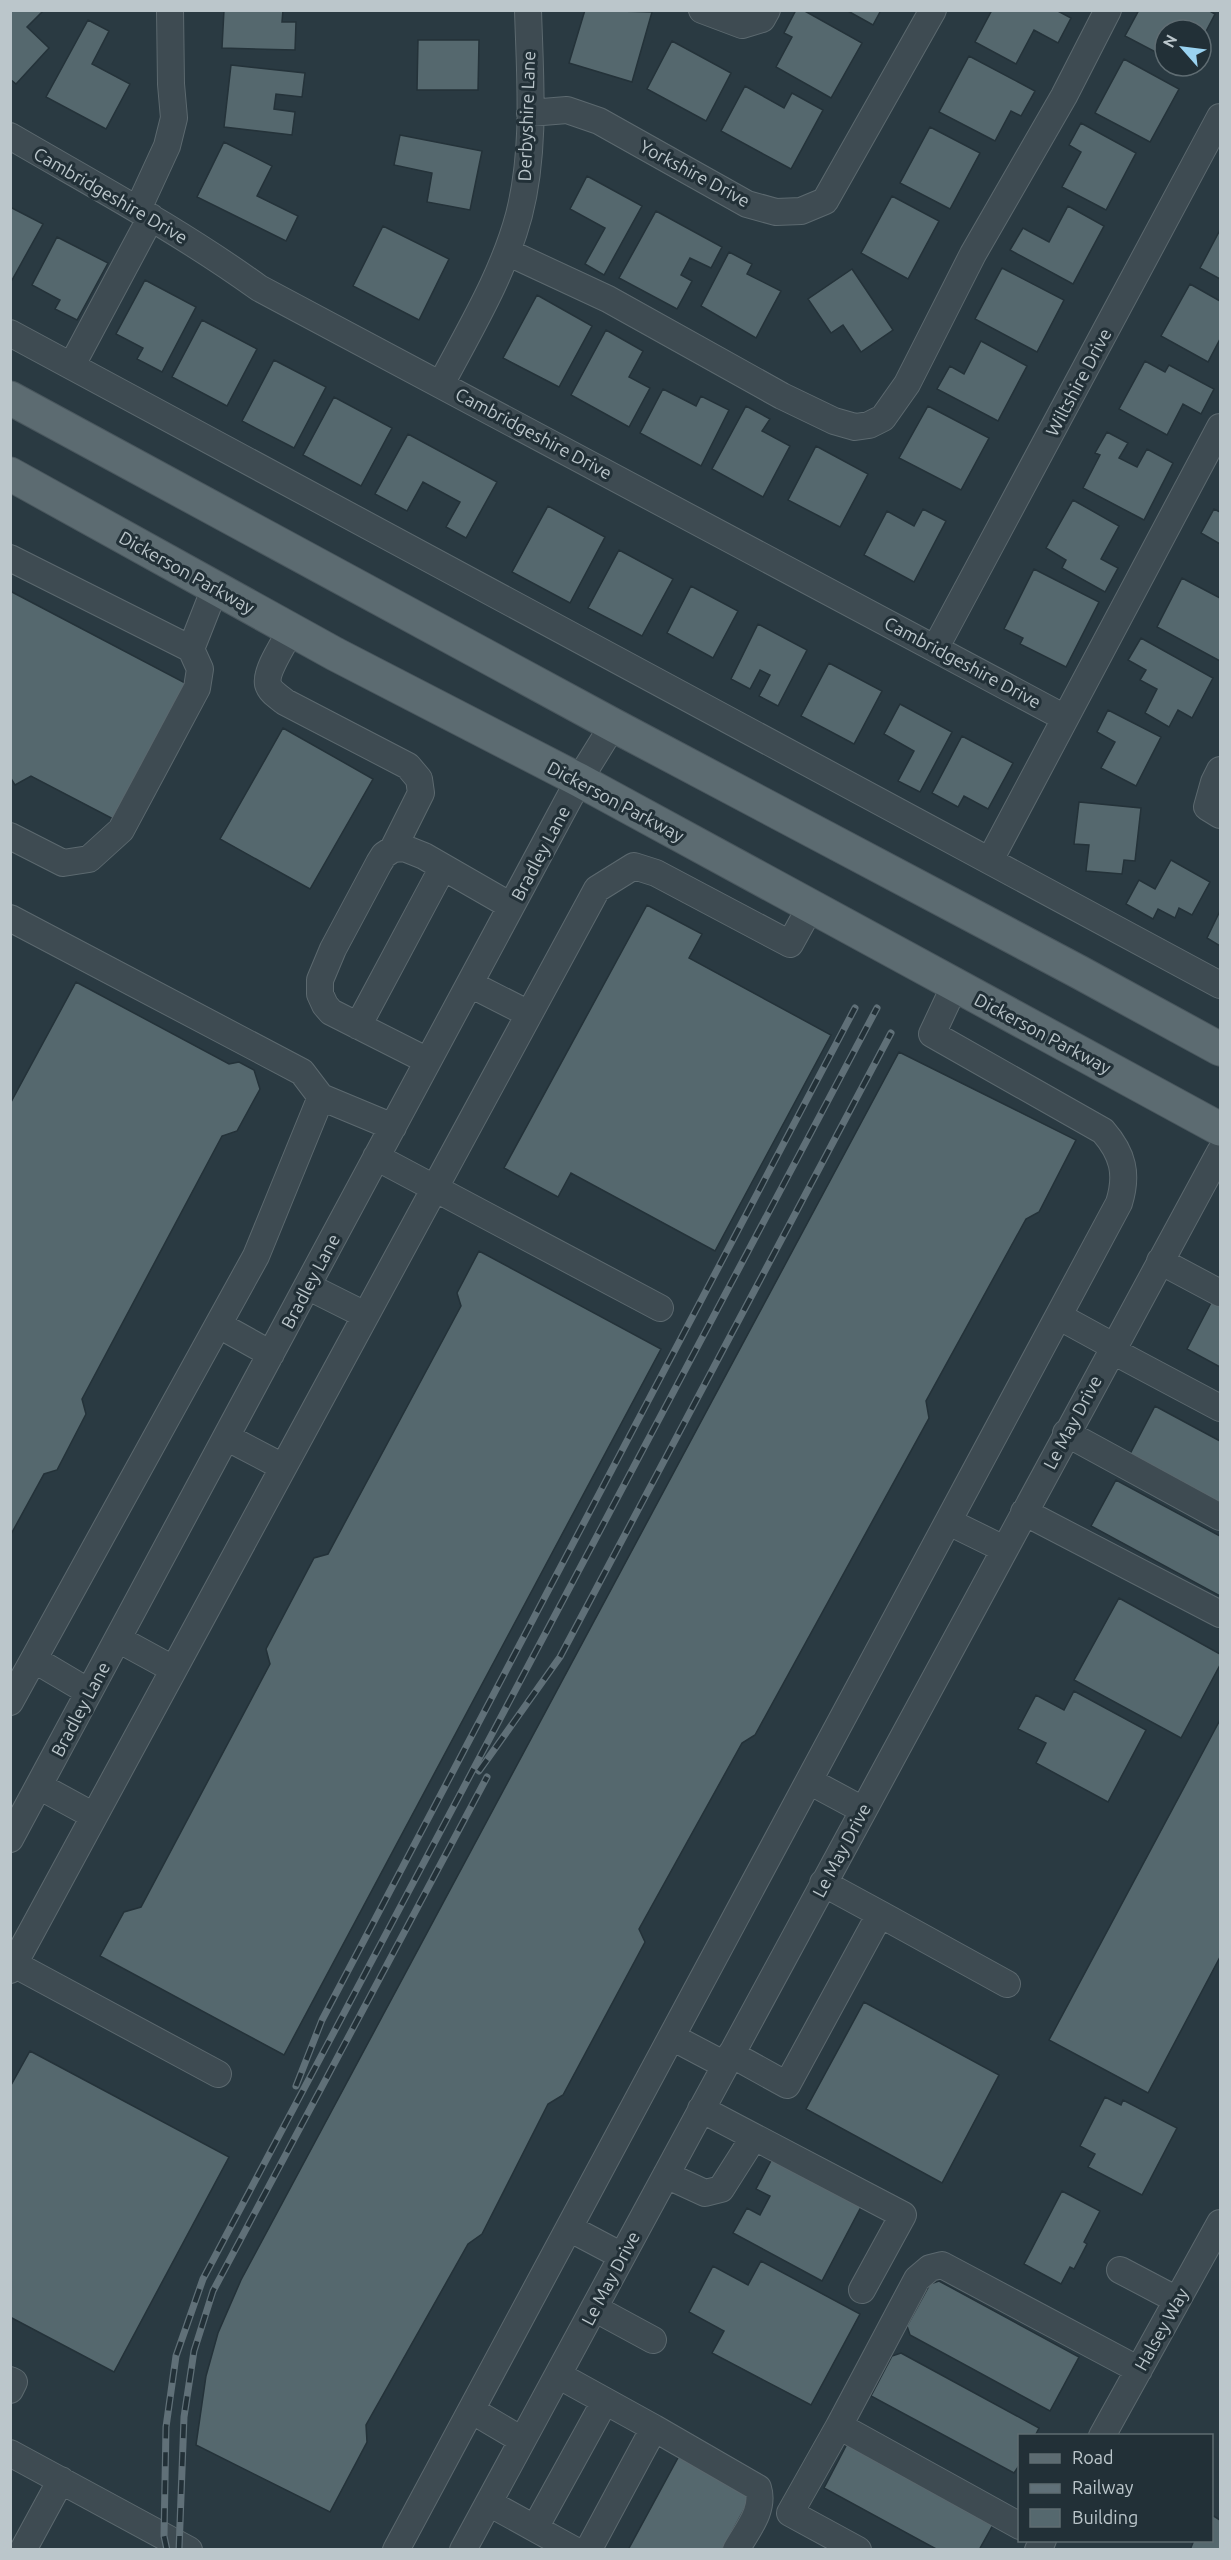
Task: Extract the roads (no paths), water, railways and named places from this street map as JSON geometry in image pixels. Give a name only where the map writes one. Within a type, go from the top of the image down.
[{"type":"main road","points":[[10,398],[1221,1049]]},
{"type":"main road","name":"Dickerson Parkway","points":[[10,474],[291,630],[579,780],[1221,1129]]},
{"type":"street","points":[[72,365],[145,213],[167,146],[174,118],[170,10]]},
{"type":"street","name":"Derbyshire Lane","points":[[441,384],[496,279],[519,214],[527,174],[530,112],[528,10]]},
{"type":"street","points":[[702,10],[742,25],[762,19],[767,10]]},
{"type":"street","name":"Yorkshire Drive","points":[[530,112],[567,110],[599,121],[747,204],[776,212],[801,211],[825,201],[933,10]]},
{"type":"street","points":[[507,252],[608,299],[782,396],[834,421],[855,427],[869,426],[883,418],[907,384],[973,254],[1064,96],[1108,10]]},
{"type":"street","name":"Wiltshire Drive","points":[[936,647],[1221,117]]},
{"type":"street","name":"Cambridgeshire Drive","points":[[10,136],[145,213],[218,258],[259,288],[936,647],[1065,718]]},
{"type":"street","points":[[10,333],[1221,985]]},
{"type":"street","points":[[990,860],[1221,427]]},
{"type":"street","points":[[10,558],[191,649],[200,669],[197,688],[122,830],[89,859],[63,863],[10,836]]},
{"type":"street","points":[[191,649],[215,588]]},
{"type":"street","points":[[291,630],[270,670],[267,683],[270,689],[285,702],[408,766],[419,779],[421,793],[393,849]]},
{"type":"street","name":"Bradley Lane","points":[[10,1839],[579,780],[613,724]]},
{"type":"street","points":[[1214,811],[1214,782],[1221,771]]},
{"type":"street","points":[[428,1061],[331,1012],[320,994],[320,980],[333,949],[379,862],[393,849],[404,848],[511,906]]},
{"type":"street","points":[[218,2074],[12,1965],[597,889],[634,866],[656,873],[790,944],[811,906]]},
{"type":"street","points":[[358,1026],[442,867]]},
{"type":"street","points":[[10,918],[302,1072],[321,1097],[393,1126]]},
{"type":"street","points":[[470,984],[529,1014]]},
{"type":"street","points":[[396,2550],[1060,1317],[1119,1203],[1125,1182],[1113,1143],[1103,1131],[1088,1120],[932,1034],[955,985]]},
{"type":"street","points":[[10,1702],[256,1256],[321,1097]]},
{"type":"street","name":"Le May Drive","points":[[464,2550],[1112,1348],[1160,1261],[1212,1189],[1221,1152]]},
{"type":"street","points":[[376,1157],[660,1308]]},
{"type":"street","points":[[1160,1261],[1221,1293]]},
{"type":"street","points":[[307,1286],[365,1315]]},
{"type":"street","points":[[1060,1317],[1221,1408]]},
{"type":"street","points":[[219,1325],[271,1354]]},
{"type":"street","points":[[1066,1433],[1221,1517]]},
{"type":"street","points":[[226,1437],[283,1467]]},
{"type":"street","points":[[1024,1512],[1221,1614]]},
{"type":"street","points":[[949,1522],[1004,1549]]},
{"type":"street","points":[[118,1639],[173,1669]]},
{"type":"street","points":[[34,1660],[89,1692]]},
{"type":"street","points":[[809,1781],[863,1810]]},
{"type":"street","points":[[39,1786],[94,1816]]},
{"type":"street","points":[[823,1884],[1007,1984]]},
{"type":"street","points":[[672,2037],[787,2085],[880,1914]]},
{"type":"street","points":[[702,2109],[903,2215],[861,2290]]},
{"type":"street","points":[[666,2175],[705,2193],[721,2189],[754,2137]]},
{"type":"street","name":"Halsey Way","points":[[1102,2434],[1221,2223]]},
{"type":"street","points":[[569,2228],[622,2256]]},
{"type":"street","points":[[858,2550],[790,2513],[917,2279],[930,2268],[942,2265],[1138,2370]]},
{"type":"street","points":[[1119,2270],[1177,2300]]},
{"type":"street","points":[[594,2308],[653,2340]]},
{"type":"street","points":[[558,2375],[758,2488],[761,2498],[760,2507],[736,2550]]},
{"type":"street","points":[[10,2380],[15,2382],[10,2390]]},
{"type":"street","points":[[535,2528],[605,2401]]},
{"type":"street","points":[[471,2410],[522,2440]]},
{"type":"street","points":[[839,2426],[1018,2525]]},
{"type":"street","points":[[586,2550],[591,2546],[654,2428]]},
{"type":"street","points":[[10,2453],[189,2550]]},
{"type":"street","points":[[23,2550],[61,2480]]},
{"type":"street","points":[[489,2503],[574,2550]]},
{"type":"railway","points":[[296,2086],[322,2020],[855,1008]]},
{"type":"railway","points":[[167,2550],[164,2536],[166,2427],[176,2356],[203,2279],[877,1008]]},
{"type":"railway","points":[[479,1771],[560,1657],[891,1033]]},
{"type":"railway","points":[[179,2550],[184,2417],[194,2351],[213,2291],[487,1777]]}]
